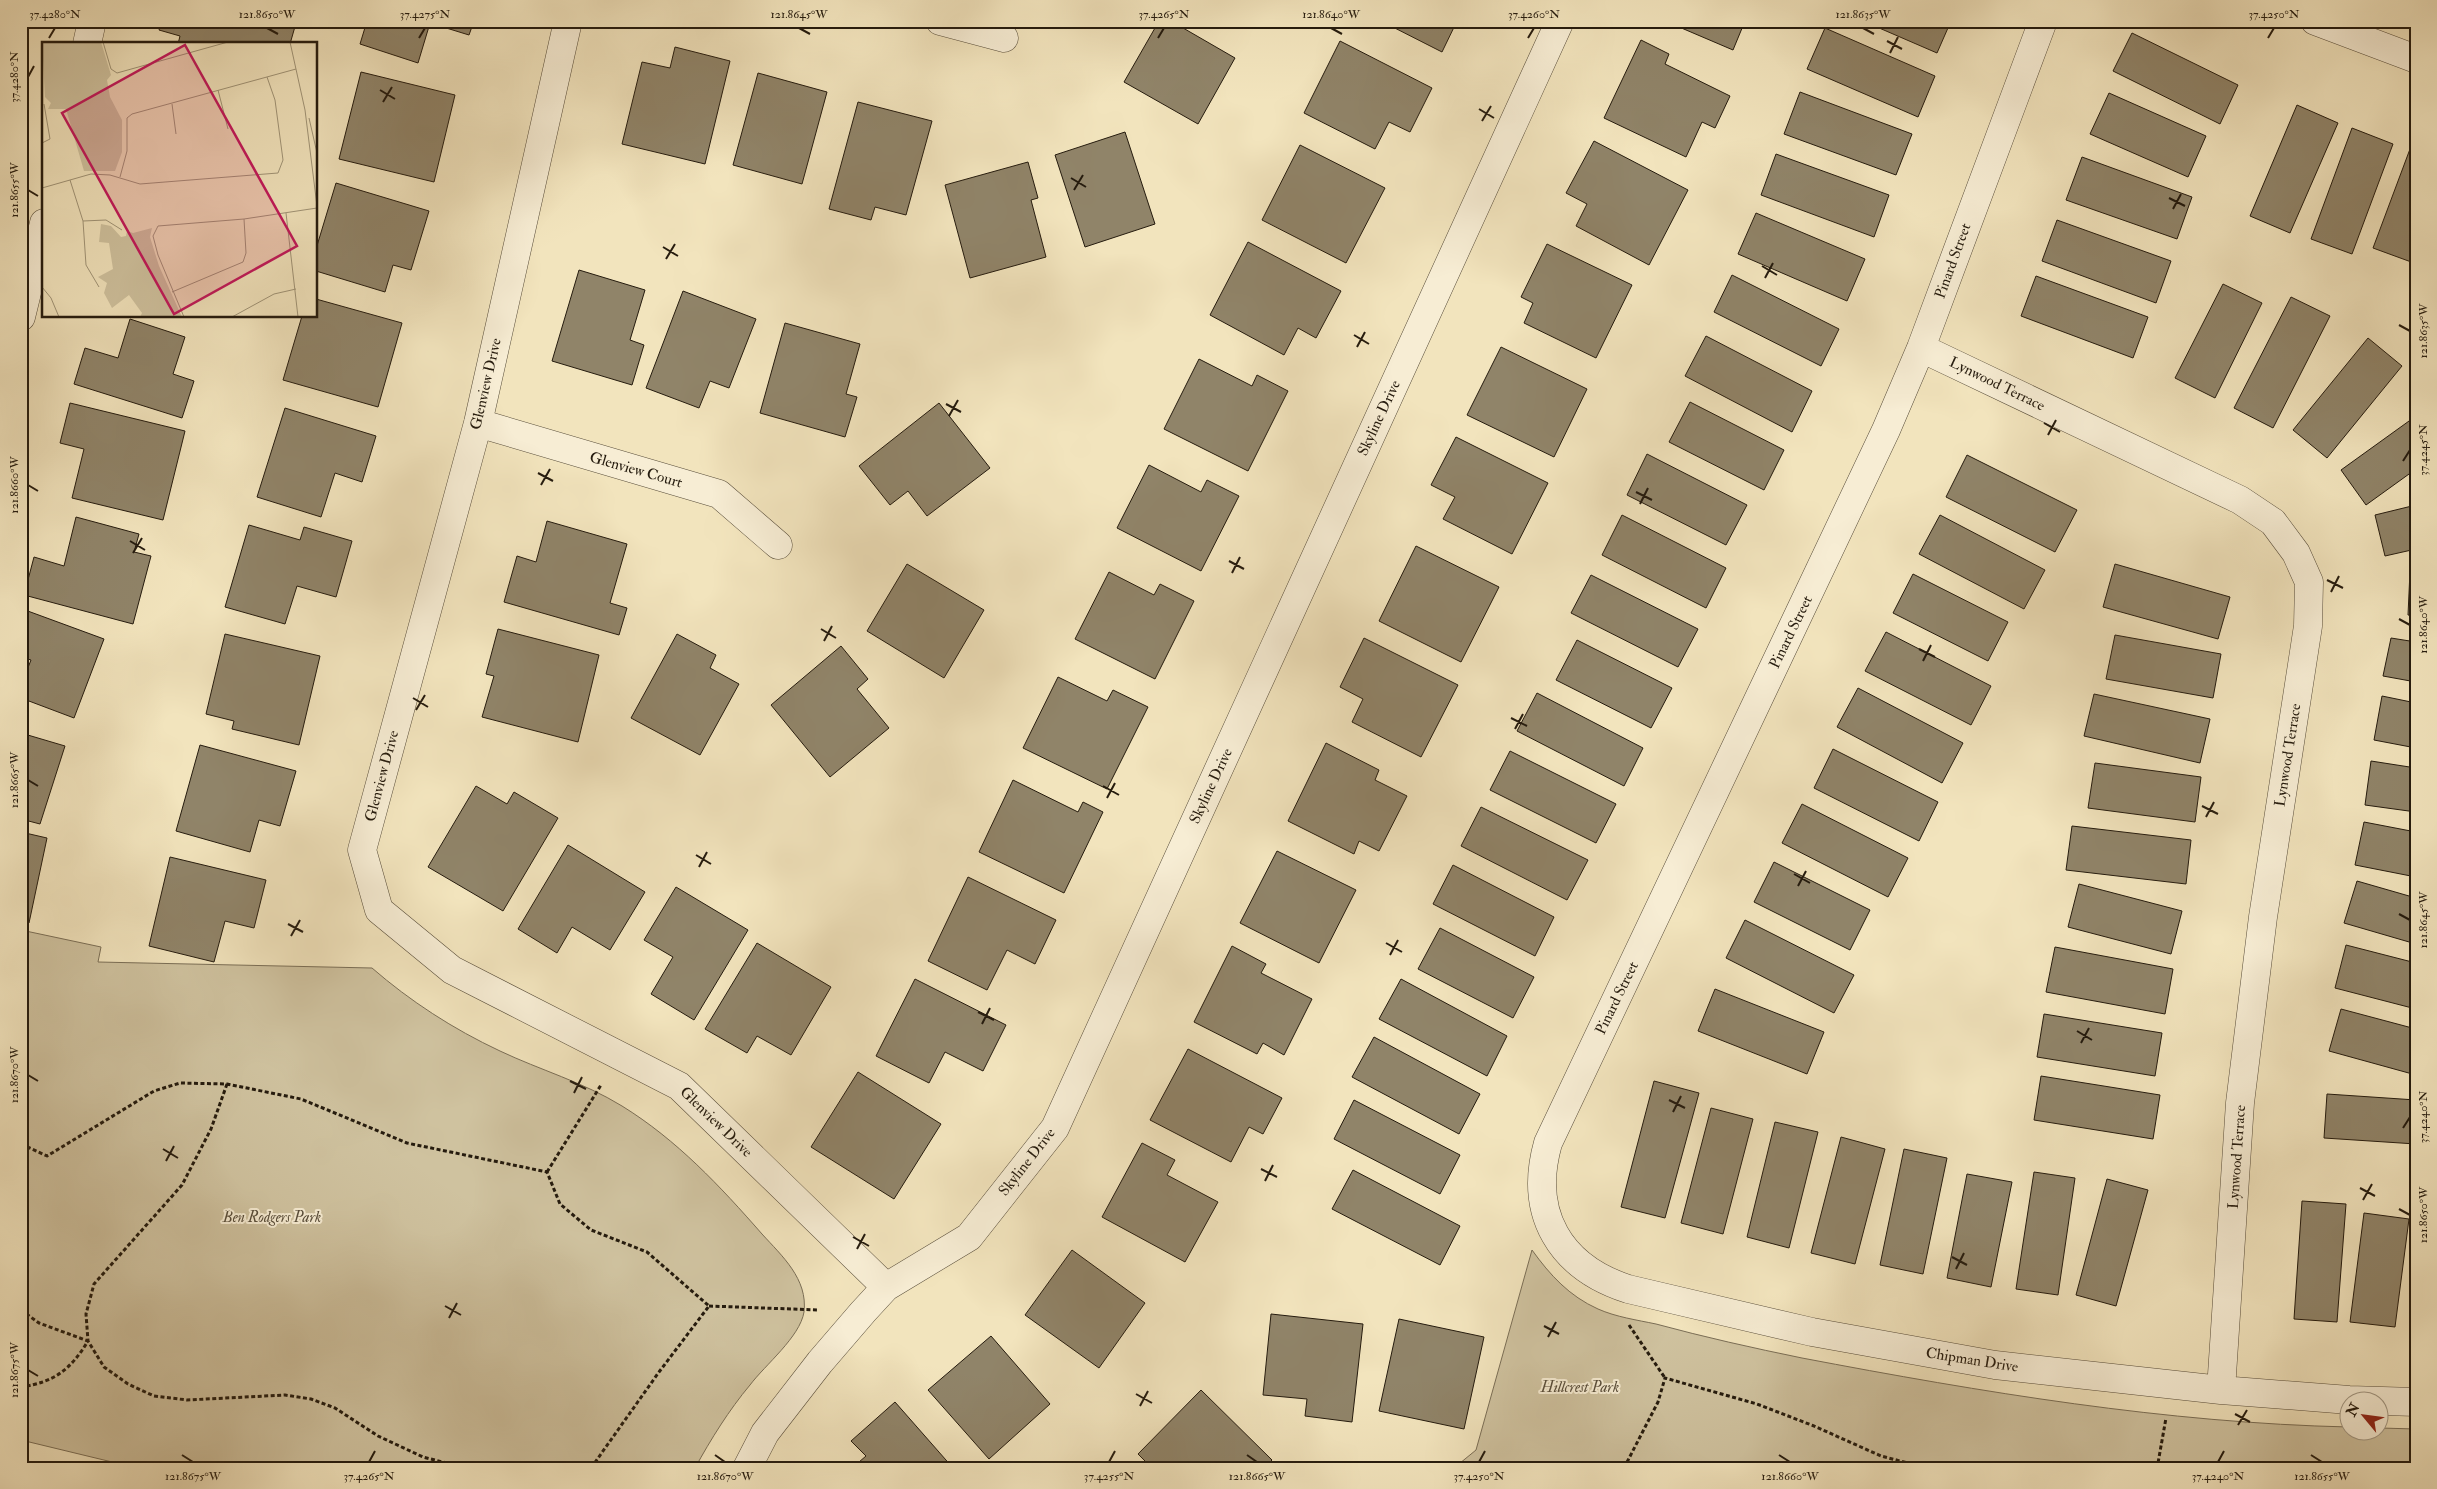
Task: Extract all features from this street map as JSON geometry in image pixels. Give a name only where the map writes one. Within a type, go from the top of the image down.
[{"type":"street","points":[[87,42],[92,21]]},
{"type":"street","name":"Glenview Drive","points":[[568,21],[478,423],[362,850],[379,910],[452,970],[680,1086],[886,1287]]},
{"type":"street","points":[[940,21],[1004,38]]},
{"type":"street","name":"Skyline Drive","points":[[747,1468],[765,1433],[820,1362],[886,1287],[970,1237],[1055,1128],[1560,21]]},
{"type":"street","name":"Pinard Street","points":[[1556,1235],[1546,1213],[1541,1187],[1542,1165],[1548,1144],[1818,576],[1921,348],[2043,21]]},
{"type":"street","points":[[2316,21],[2416,59]]},
{"type":"street","points":[[21,317],[42,231]]},
{"type":"street","name":"Lynwood Terrace","points":[[1921,348],[2240,500],[2273,522],[2296,553],[2309,582],[2308,626],[2263,916],[2240,1103],[2221,1390]]},
{"type":"street","name":"Glenview Court","points":[[478,423],[719,494],[778,545]]},
{"type":"street","name":"Chipman Drive","points":[[1556,1235],[1570,1257],[1588,1272],[1605,1282],[1628,1290],[1812,1332],[1995,1365],[2172,1386],[2349,1400],[2416,1402]]},
{"type":"path","points":[[547,1172],[619,1056]]},
{"type":"path","points":[[21,1144],[47,1156],[154,1092],[180,1082],[227,1084],[301,1099],[407,1143],[547,1172]]},
{"type":"path","points":[[227,1084],[211,1129],[182,1185],[94,1284],[86,1314],[88,1341],[104,1367],[128,1384],[154,1396],[187,1400],[285,1395],[311,1399],[335,1408],[378,1436],[423,1458],[466,1468]]},
{"type":"path","points":[[547,1172],[560,1204],[591,1230],[647,1252],[709,1306],[864,1312]]},
{"type":"path","points":[[591,1468],[659,1372],[709,1306]]},
{"type":"path","points":[[21,1310],[39,1323],[88,1341]]},
{"type":"path","points":[[1629,1325],[1665,1378],[1757,1404],[1814,1426],[1881,1456],[1927,1468]]},
{"type":"path","points":[[21,1386],[41,1384],[74,1363],[88,1341]]},
{"type":"path","points":[[1624,1468],[1658,1402],[1665,1378]]},
{"type":"path","points":[[2161,1468],[2158,1463],[2172,1386]]},
{"type":"path","points":[[2110,1468],[2158,1463]]},
{"type":"green space","name":"Ben Rodgers Park","points":[[21,930],[101,947],[98,962],[372,968],[401,992],[449,1024],[500,1051],[577,1083],[622,1106],[642,1119],[679,1149],[714,1181],[792,1269],[802,1289],[804,1300],[804,1312],[796,1331],[735,1404],[695,1468],[137,1468],[21,1440]]},
{"type":"green space","name":"Hillcrest Park","points":[[1532,1250],[1553,1276],[1569,1291],[1588,1304],[1605,1312],[1802,1358],[1937,1383],[2074,1404],[2212,1419],[2340,1427],[2340,1442],[2390,1442],[2390,1428],[2416,1429],[2416,1468],[1454,1468],[1476,1450]]},
{"type":"building","points":[[162,21],[290,21],[296,23],[291,42],[178,42],[180,36],[159,30]]},
{"type":"building","points":[[367,21],[474,21],[469,35],[430,23],[418,63],[360,44]]},
{"type":"building","points":[[1159,21],[1171,21],[1235,58],[1198,124],[1124,82]]},
{"type":"building","points":[[1381,21],[1457,21],[1442,52]]},
{"type":"building","points":[[1665,21],[1745,21],[1733,50]]},
{"type":"building","points":[[1863,21],[1951,21],[1937,53]]},
{"type":"building","points":[[1825,28],[1935,76],[1918,117],[1807,69]]},
{"type":"building","points":[[2132,33],[2238,85],[2220,124],[2113,71]]},
{"type":"building","points":[[1641,40],[1669,54],[1665,64],[1730,96],[1715,128],[1702,122],[1686,157],[1604,118]]},
{"type":"building","points":[[1340,41],[1432,88],[1410,132],[1389,122],[1375,149],[1304,113]]},
{"type":"building","points":[[675,47],[730,61],[705,164],[622,144],[642,62],[670,68]]},
{"type":"building","points":[[361,72],[455,95],[434,182],[339,159]]},
{"type":"building","points":[[758,73],[827,92],[802,184],[733,165]]},
{"type":"building","points":[[1800,92],[1912,134],[1896,175],[1784,134]]},
{"type":"building","points":[[2109,93],[2206,136],[2188,177],[2090,134]]},
{"type":"building","points":[[858,102],[932,121],[906,215],[875,207],[871,220],[829,209]]},
{"type":"building","points":[[2297,105],[2338,123],[2290,233],[2250,216]]},
{"type":"building","points":[[2352,128],[2393,144],[2352,254],[2311,239]]},
{"type":"building","points":[[1125,132],[1155,224],[1085,247],[1055,155]]},
{"type":"building","points":[[1594,141],[1688,190],[1649,265],[1576,226],[1587,204],[1566,193]]},
{"type":"building","points":[[1300,145],[1385,188],[1346,263],[1262,220]]},
{"type":"building","points":[[2410,149],[2416,151],[2414,263],[2373,248]]},
{"type":"building","points":[[1776,154],[1889,195],[1874,237],[1761,195]]},
{"type":"building","points":[[2082,157],[2192,197],[2177,239],[2066,200]]},
{"type":"building","points":[[1028,162],[1038,198],[1031,200],[1046,257],[970,278],[945,185]]},
{"type":"building","points":[[336,183],[429,211],[411,270],[393,265],[385,292],[318,272],[318,242]]},
{"type":"building","points":[[1756,213],[1865,259],[1847,301],[1738,254]]},
{"type":"building","points":[[2057,220],[2171,261],[2156,303],[2042,261]]},
{"type":"building","points":[[1248,242],[1341,291],[1316,338],[1298,328],[1284,355],[1210,315]]},
{"type":"building","points":[[1547,244],[1632,285],[1596,358],[1524,323],[1533,303],[1521,297]]},
{"type":"building","points":[[579,270],[645,290],[630,340],[644,345],[632,385],[552,361]]},
{"type":"building","points":[[1732,275],[1839,329],[1821,366],[1714,312]]},
{"type":"building","points":[[2036,276],[2148,317],[2133,358],[2021,316]]},
{"type":"building","points":[[2223,284],[2262,303],[2215,398],[2175,378]]},
{"type":"building","points":[[683,291],[756,319],[729,388],[710,381],[699,408],[646,388]]},
{"type":"building","points":[[2291,297],[2330,316],[2273,428],[2234,408]]},
{"type":"building","points":[[318,300],[402,323],[378,407],[283,380],[301,318],[318,318]]},
{"type":"building","points":[[130,319],[185,337],[173,374],[194,381],[182,418],[74,384],[85,348],[118,358]]},
{"type":"building","points":[[785,323],[860,344],[846,394],[857,397],[845,437],[760,413]]},
{"type":"building","points":[[1706,336],[1812,391],[1792,432],[1685,376]]},
{"type":"building","points":[[2368,338],[2402,366],[2327,458],[2293,430]]},
{"type":"building","points":[[1501,347],[1587,389],[1554,457],[1467,415]]},
{"type":"building","points":[[1199,359],[1252,386],[1257,375],[1288,391],[1248,471],[1164,429]]},
{"type":"building","points":[[1690,402],[1784,450],[1764,490],[1669,442]]},
{"type":"building","points":[[70,403],[185,431],[163,520],[72,498],[84,449],[60,443]]},
{"type":"building","points":[[939,403],[990,468],[927,516],[908,491],[890,505],[859,466]]},
{"type":"building","points":[[285,408],[376,436],[362,482],[335,473],[321,517],[257,497]]},
{"type":"building","points":[[2416,416],[2416,469],[2366,505],[2341,470]]},
{"type":"building","points":[[1456,437],[1548,483],[1512,554],[1443,519],[1455,497],[1431,485]]},
{"type":"building","points":[[1647,454],[1747,505],[1726,545],[1627,495]]},
{"type":"building","points":[[1967,455],[2077,510],[2055,552],[1946,497]]},
{"type":"building","points":[[1149,465],[1201,492],[1207,480],[1239,496],[1201,571],[1117,528]]},
{"type":"building","points":[[2416,505],[2416,549],[2385,556],[2375,515]]},
{"type":"building","points":[[1622,515],[1726,568],[1706,608],[1602,555]]},
{"type":"building","points":[[1940,515],[2045,570],[2024,609],[1919,554]]},
{"type":"building","points":[[76,517],[139,534],[134,552],[151,556],[133,624],[24,595],[34,557],[64,566]]},
{"type":"building","points":[[547,521],[627,544],[610,603],[627,608],[619,635],[504,602],[517,556],[536,562]]},
{"type":"building","points":[[249,525],[300,540],[304,527],[352,541],[336,597],[297,586],[285,624],[225,607]]},
{"type":"building","points":[[1416,546],[1499,587],[1461,662],[1379,621]]},
{"type":"building","points":[[907,564],[984,610],[944,678],[867,631]]},
{"type":"building","points":[[2115,564],[2230,597],[2218,639],[2103,607]]},
{"type":"building","points":[[2410,571],[2416,571],[2416,616],[2408,615]]},
{"type":"building","points":[[1109,572],[1154,595],[1160,584],[1194,601],[1155,679],[1075,639]]},
{"type":"building","points":[[1913,574],[2008,622],[1988,661],[1893,613]]},
{"type":"building","points":[[1591,575],[1698,629],[1678,667],[1571,613]]},
{"type":"building","points":[[25,610],[104,639],[74,718],[21,698],[21,685],[31,660],[21,657],[21,620]]},
{"type":"building","points":[[498,629],[599,655],[578,742],[482,717],[494,676],[486,674]]},
{"type":"building","points":[[1886,632],[1991,686],[1971,725],[1865,671]]},
{"type":"building","points":[[225,634],[320,656],[299,745],[232,729],[234,721],[206,714]]},
{"type":"building","points":[[677,634],[716,655],[710,668],[739,684],[700,755],[631,718]]},
{"type":"building","points":[[2115,635],[2221,654],[2213,698],[2106,679]]},
{"type":"building","points":[[1364,638],[1458,685],[1421,757],[1352,722],[1363,699],[1340,687]]},
{"type":"building","points":[[2391,638],[2416,642],[2416,682],[2383,676]]},
{"type":"building","points":[[1577,640],[1672,688],[1651,728],[1556,680]]},
{"type":"building","points":[[841,646],[868,679],[857,689],[889,728],[830,777],[771,705]]},
{"type":"building","points":[[1058,677],[1107,701],[1113,690],[1148,707],[1107,789],[1023,748]]},
{"type":"building","points":[[1858,688],[1963,743],[1942,783],[1837,727]]},
{"type":"building","points":[[1537,693],[1643,748],[1624,786],[1517,731]]},
{"type":"building","points":[[2094,694],[2210,719],[2200,763],[2084,736]]},
{"type":"building","points":[[2382,696],[2416,703],[2416,748],[2374,740]]},
{"type":"building","points":[[21,733],[65,746],[40,824],[21,819]]},
{"type":"building","points":[[1326,743],[1379,770],[1375,780],[1407,796],[1379,851],[1359,841],[1354,854],[1288,821]]},
{"type":"building","points":[[200,745],[296,771],[280,826],[259,820],[250,852],[176,831]]},
{"type":"building","points":[[1833,749],[1938,802],[1919,841],[1814,788]]},
{"type":"building","points":[[1510,751],[1616,804],[1596,843],[1490,790]]},
{"type":"building","points":[[2371,761],[2416,768],[2416,812],[2365,805]]},
{"type":"building","points":[[2095,763],[2201,777],[2195,822],[2088,808]]},
{"type":"building","points":[[1013,780],[1078,812],[1083,802],[1103,812],[1064,893],[979,852]]},
{"type":"building","points":[[476,786],[507,804],[514,792],[558,818],[503,911],[428,867]]},
{"type":"building","points":[[1802,804],[1908,858],[1888,897],[1782,843]]},
{"type":"building","points":[[1481,807],[1588,860],[1567,900],[1461,846]]},
{"type":"building","points":[[2364,822],[2416,832],[2416,877],[2355,865]]},
{"type":"building","points":[[2072,826],[2191,840],[2186,884],[2066,870]]},
{"type":"building","points":[[21,832],[47,838],[29,923],[21,922]]},
{"type":"building","points":[[568,845],[645,892],[610,950],[572,927],[557,953],[518,929]]},
{"type":"building","points":[[1277,851],[1356,890],[1319,963],[1240,923]]},
{"type":"building","points":[[170,857],[266,880],[254,928],[225,921],[214,962],[149,946]]},
{"type":"building","points":[[1774,862],[1870,910],[1850,950],[1754,902]]},
{"type":"building","points":[[1453,865],[1554,917],[1535,956],[1433,904]]},
{"type":"building","points":[[968,877],[1056,920],[1035,964],[1007,950],[987,990],[928,961]]},
{"type":"building","points":[[2357,881],[2416,898],[2416,944],[2344,923]]},
{"type":"building","points":[[2079,884],[2182,911],[2171,954],[2068,927]]},
{"type":"building","points":[[676,887],[748,930],[694,1020],[651,994],[673,957],[644,940]]},
{"type":"building","points":[[1745,920],[1854,975],[1834,1013],[1726,958]]},
{"type":"building","points":[[1440,928],[1534,977],[1513,1018],[1418,969]]},
{"type":"building","points":[[757,943],[831,987],[791,1055],[757,1036],[747,1053],[705,1029]]},
{"type":"building","points":[[2346,945],[2416,963],[2416,1009],[2335,988]]},
{"type":"building","points":[[1232,946],[1266,964],[1261,973],[1312,999],[1284,1055],[1263,1043],[1257,1054],[1194,1022]]},
{"type":"building","points":[[2055,947],[2173,969],[2165,1014],[2046,992]]},
{"type":"building","points":[[915,979],[1006,1025],[983,1071],[945,1052],[929,1083],[876,1056]]},
{"type":"building","points":[[1401,979],[1507,1036],[1487,1076],[1379,1019]]},
{"type":"building","points":[[1715,989],[1824,1032],[1807,1074],[1698,1031]]},
{"type":"building","points":[[2341,1009],[2416,1029],[2416,1075],[2329,1051]]},
{"type":"building","points":[[2044,1014],[2162,1033],[2155,1076],[2037,1057]]},
{"type":"building","points":[[1374,1037],[1480,1094],[1459,1134],[1352,1077]]},
{"type":"building","points":[[1188,1049],[1282,1098],[1263,1134],[1249,1127],[1231,1162],[1150,1120]]},
{"type":"building","points":[[858,1072],[941,1124],[894,1199],[811,1147]]},
{"type":"building","points":[[2041,1076],[2160,1095],[2153,1139],[2034,1120]]},
{"type":"building","points":[[1654,1081],[1699,1093],[1665,1218],[1621,1207]]},
{"type":"building","points":[[2327,1094],[2416,1100],[2416,1144],[2324,1138]]},
{"type":"building","points":[[1354,1100],[1460,1155],[1440,1194],[1334,1139]]},
{"type":"building","points":[[1711,1108],[1753,1119],[1723,1234],[1681,1223]]},
{"type":"building","points":[[1775,1122],[1818,1132],[1789,1248],[1747,1237]]},
{"type":"building","points":[[1841,1137],[1885,1149],[1855,1264],[1811,1253]]},
{"type":"building","points":[[1142,1143],[1175,1160],[1167,1175],[1218,1202],[1185,1262],[1102,1217]]},
{"type":"building","points":[[1904,1149],[1947,1158],[1923,1274],[1880,1265]]},
{"type":"building","points":[[1353,1170],[1460,1226],[1440,1265],[1332,1209]]},
{"type":"building","points":[[2034,1172],[2075,1178],[2058,1295],[2016,1289]]},
{"type":"building","points":[[1967,1174],[2012,1182],[1991,1287],[1947,1278]]},
{"type":"building","points":[[2107,1179],[2148,1190],[2116,1306],[2076,1295]]},
{"type":"building","points":[[2302,1201],[2346,1204],[2337,1322],[2294,1319]]},
{"type":"building","points":[[2364,1213],[2409,1219],[2395,1327],[2350,1322]]},
{"type":"building","points":[[1072,1250],[1145,1303],[1099,1368],[1025,1315]]},
{"type":"building","points":[[1271,1314],[1363,1324],[1352,1422],[1305,1416],[1307,1399],[1263,1395]]},
{"type":"building","points":[[1399,1319],[1484,1337],[1464,1429],[1379,1411]]},
{"type":"building","points":[[991,1336],[1050,1404],[989,1459],[928,1390]]},
{"type":"building","points":[[1201,1390],[1272,1460],[1264,1468],[1152,1468],[1138,1454]]},
{"type":"building","points":[[895,1402],[953,1468],[852,1468],[866,1456],[851,1441]]},
{"type":"building","points":[[1120,1461],[1126,1468],[1113,1468]]}]
